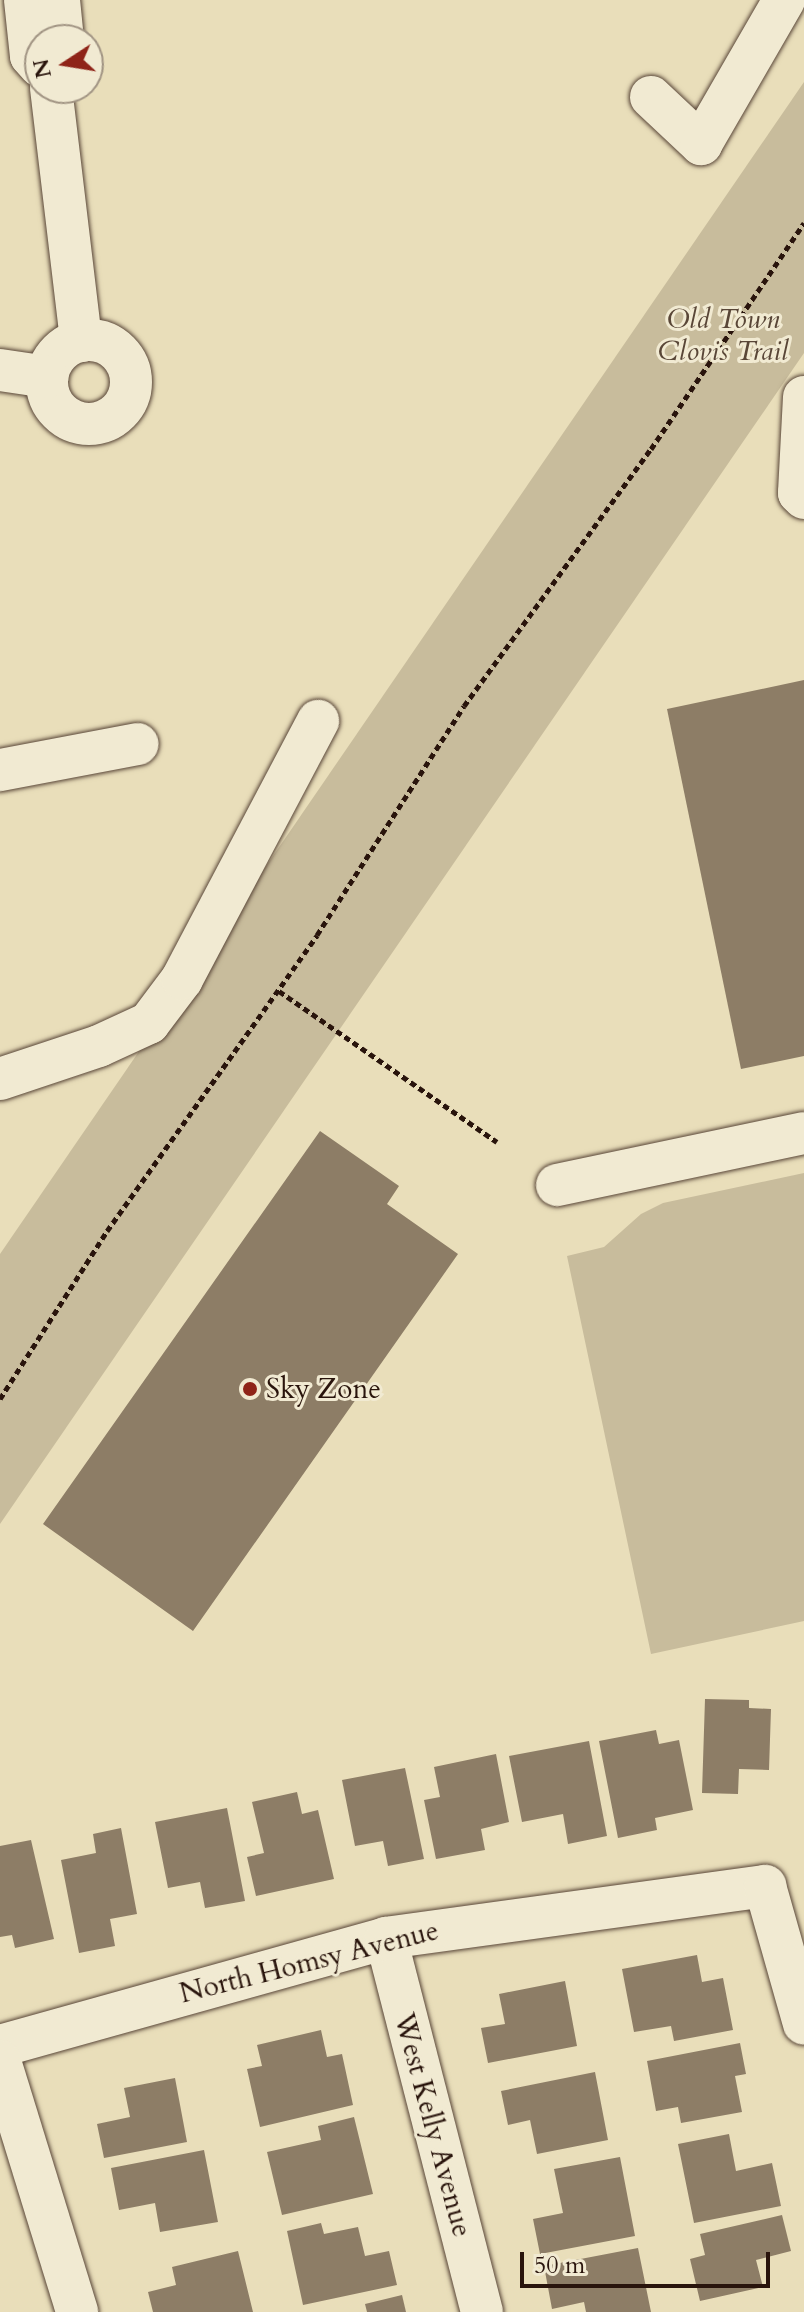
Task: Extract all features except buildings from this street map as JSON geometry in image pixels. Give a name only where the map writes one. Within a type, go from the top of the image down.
[{"type":"street","points":[[25,0],[28,24]]},
{"type":"street","points":[[59,0],[61,24]]},
{"type":"street","points":[[651,97],[701,144],[784,0]]},
{"type":"street","points":[[53,104],[81,341]]},
{"type":"street","points":[[81,341],[107,344],[126,363],[130,390],[116,414],[91,424],[67,418],[51,400],[47,377],[58,353],[81,341]]},
{"type":"street","points":[[0,370],[47,377]]},
{"type":"street","points":[[804,397],[799,493],[804,498]]},
{"type":"street","points":[[0,1079],[99,1046],[149,1023],[182,979],[318,721]]},
{"type":"street","points":[[0,770],[138,744]]},
{"type":"street","points":[[557,1185],[804,1133]]},
{"type":"street","name":"North Homsy Avenue","points":[[0,2046],[386,1938],[765,1886],[804,2024]]},
{"type":"street","name":"West Kelly Avenue","points":[[386,1938],[482,2312]]},
{"type":"street","points":[[0,2061],[77,2312]]},
{"type":"path","points":[[0,1399],[115,1219],[279,991],[464,706],[651,449],[804,223]]},
{"type":"path","points":[[279,991],[497,1142]]},
{"type":"green space","name":"Old Town Clovis Trail","points":[[804,82],[804,353],[0,1524],[0,1254]]},
{"type":"green space","points":[[804,1173],[804,1621],[651,1654],[567,1256],[604,1247],[641,1214],[663,1203]]},
{"type":"place","name":"Sky Zone","points":[[250,1389]]}]
